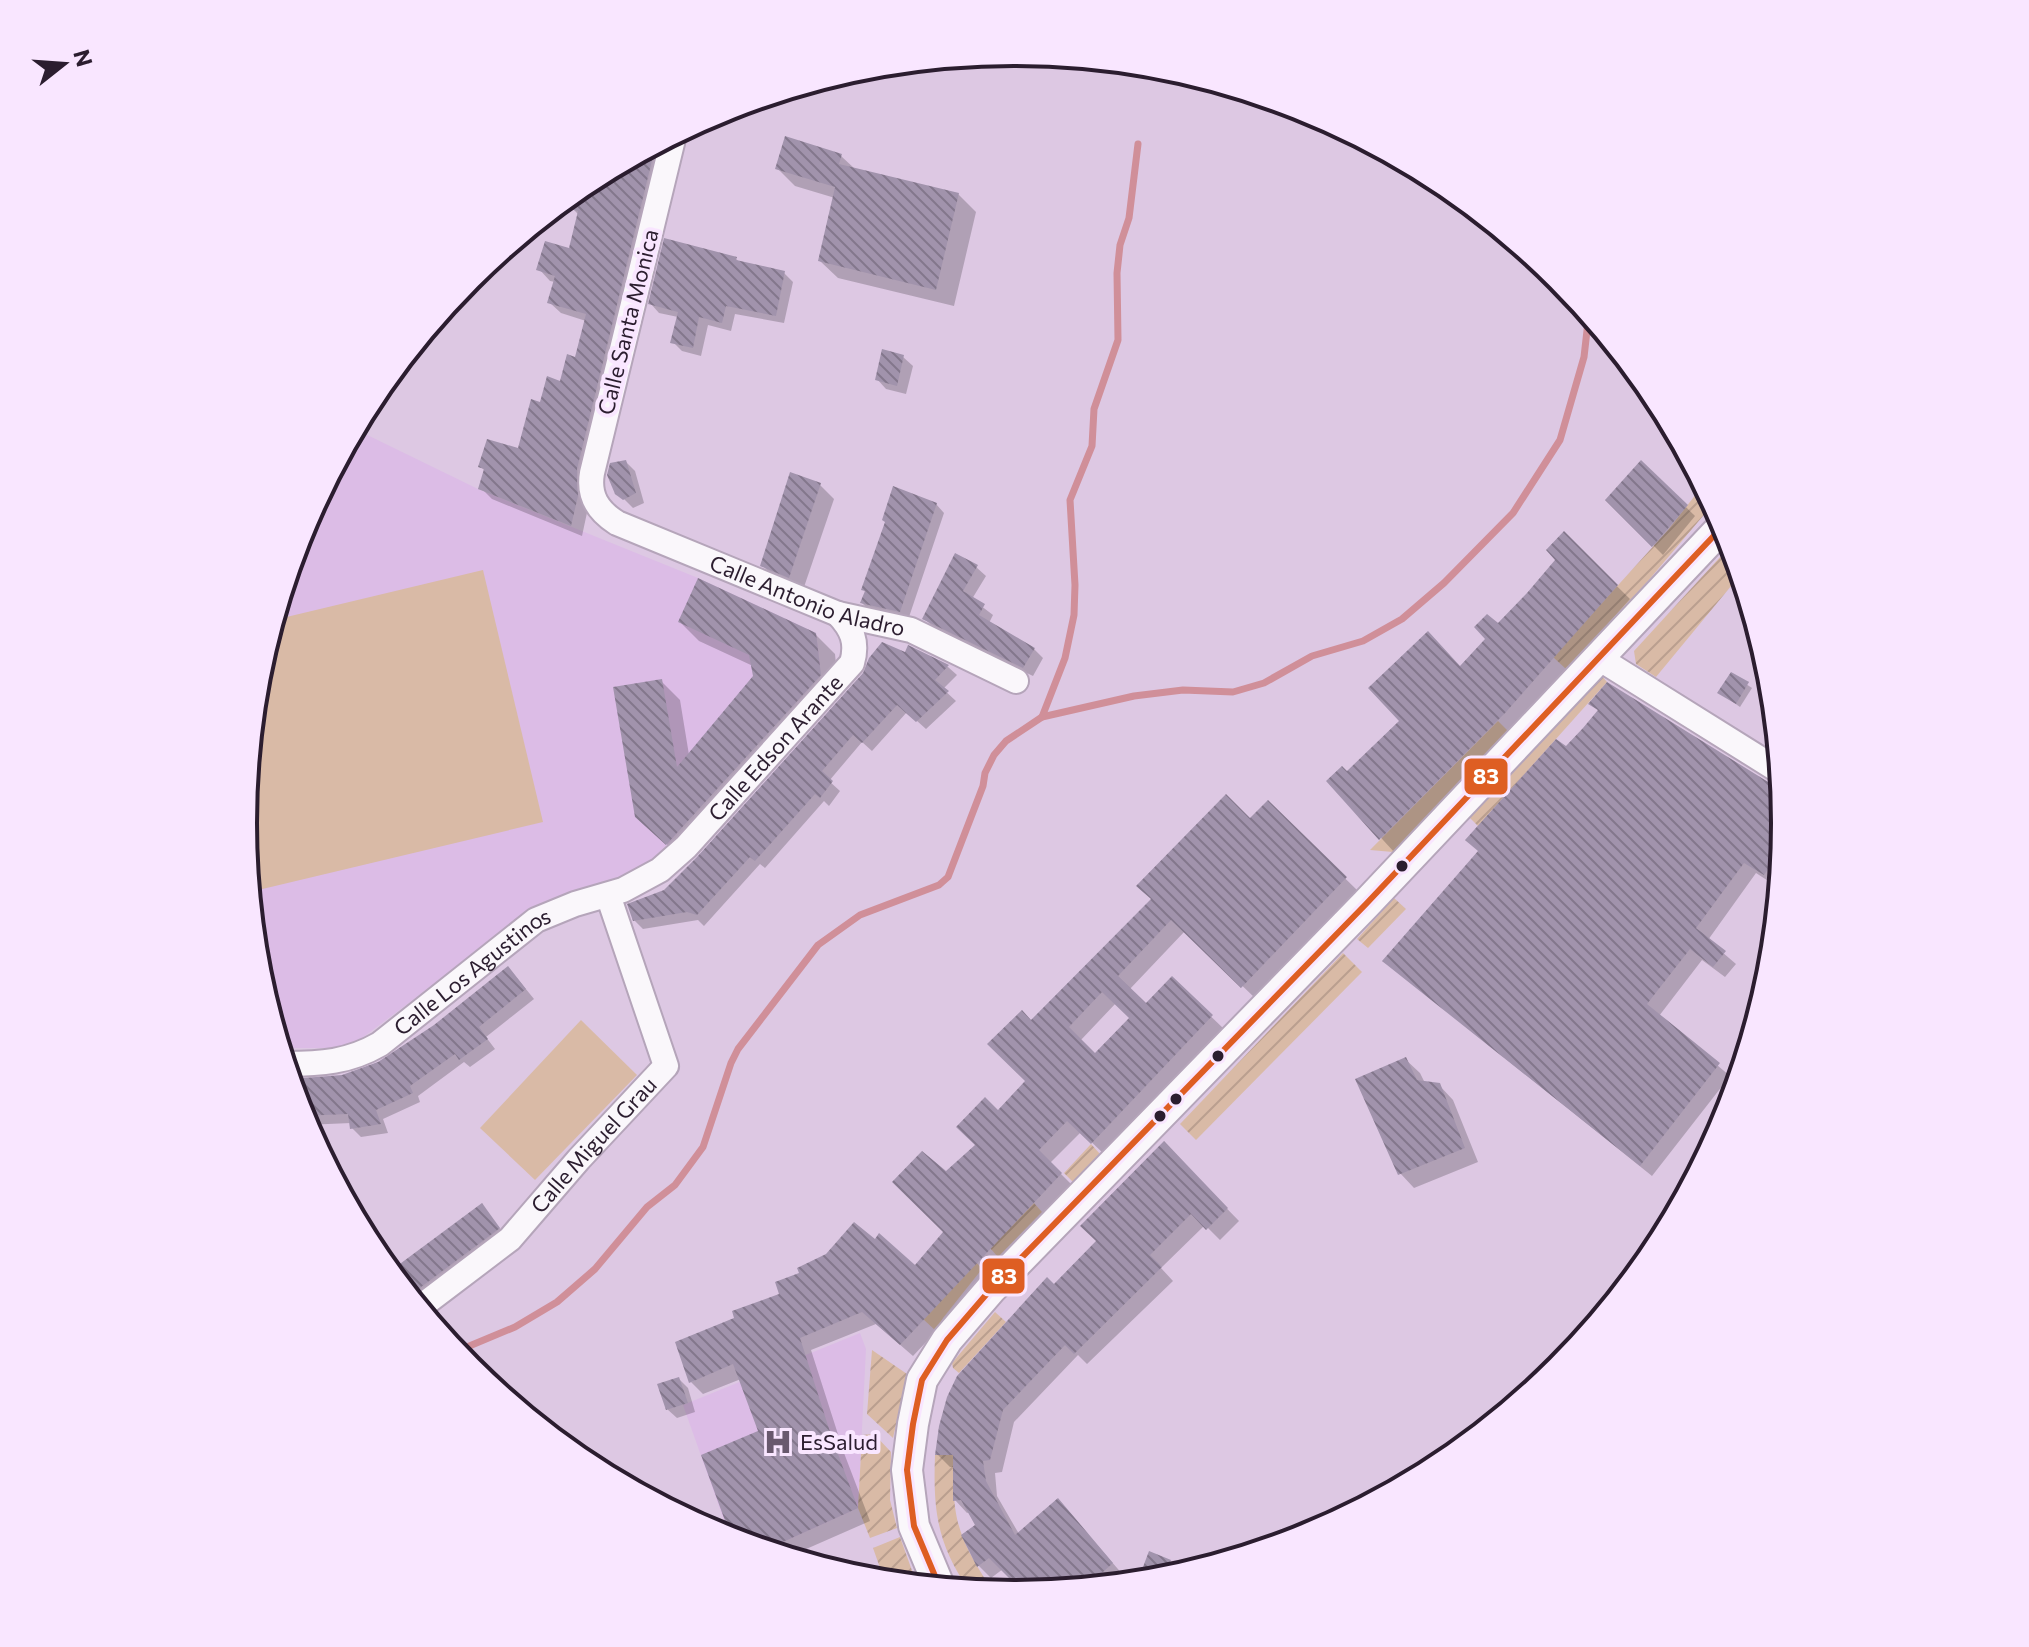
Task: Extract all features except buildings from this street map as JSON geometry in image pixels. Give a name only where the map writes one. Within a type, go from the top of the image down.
[{"type":"main road","points":[[935,1577],[914,1526],[907,1470],[922,1380],[947,1340],[991,1289],[1366,904],[1714,535]]},
{"type":"street","name":"Calle Santa Monica","points":[[599,509],[590,484],[592,473],[671,148]]},
{"type":"street","name":"Calle Antonio Aladro","points":[[599,509],[617,523],[838,614],[911,630],[1016,681]]},
{"type":"street","name":"Calle Edson Arante","points":[[660,870],[686,847],[852,663],[856,650],[854,636],[838,614]]},
{"type":"street","points":[[1597,657],[1769,765]]},
{"type":"street","name":"Calle Los Agustinos","points":[[296,1064],[335,1062],[365,1052],[392,1035],[536,920],[575,904],[623,890],[660,870]]},
{"type":"street","name":"Calle Miguel Grau","points":[[428,1302],[510,1239],[666,1066],[608,895]]},
{"type":"shaded area","points":[[365,434],[478,489],[698,578],[816,633],[820,665],[667,845],[649,862],[626,877],[538,906],[358,1041],[334,1048],[291,1048],[283,1020],[263,922],[257,824],[259,774],[263,725],[272,676],[297,580],[335,488]]},
{"type":"shaded area","points":[[1696,494],[1705,514],[1648,581],[1566,669],[1553,657],[1668,530]]},
{"type":"shaded area","points":[[1722,555],[1733,584],[1656,677],[1636,664],[1634,651]]},
{"type":"shaded area","points":[[483,570],[543,822],[260,890],[257,824],[263,725],[286,617]]},
{"type":"shaded area","points":[[1602,676],[1607,682],[1478,826],[1469,817],[1592,679]]},
{"type":"shaded area","points":[[1498,721],[1508,731],[1393,852],[1370,850]]},
{"type":"shaded area","points":[[1394,898],[1406,909],[1368,948],[1357,939]]},
{"type":"shaded area","points":[[1343,953],[1362,972],[1196,1140],[1180,1124]]},
{"type":"shaded area","points":[[581,1020],[637,1075],[535,1180],[480,1128]]},
{"type":"shaded area","points":[[1091,1144],[1100,1154],[1073,1182],[1064,1173]]},
{"type":"shaded area","points":[[1034,1203],[1042,1212],[998,1257],[990,1248]]},
{"type":"shaded area","points":[[976,1262],[982,1269],[936,1331],[923,1319]]},
{"type":"shaded area","points":[[995,1312],[1006,1322],[959,1373],[952,1363]]},
{"type":"shaded area","name":"EsSalud","points":[[860,1333],[866,1349],[858,1508],[779,1544],[725,1523],[683,1405]]},
{"type":"shaded area","points":[[872,1350],[907,1374],[893,1438],[867,1414]]},
{"type":"shaded area","points":[[874,1434],[891,1452],[890,1500],[897,1528],[870,1538],[858,1508],[862,1435]]},
{"type":"shaded area","points":[[935,1455],[953,1455],[958,1523],[969,1551],[986,1580],[962,1579],[958,1573],[939,1526]]},
{"type":"shaded area","points":[[900,1537],[913,1575],[880,1568],[873,1548]]},
{"type":"waterway","points":[[467,1347],[515,1327],[557,1302],[595,1269],[647,1207],[675,1185],[703,1147],[738,1049],[818,945],[860,915],[939,885],[948,877],[994,755],[1006,741],[1042,717],[1065,658],[1074,615],[1070,500],[1092,446],[1094,409],[1118,340],[1117,273],[1120,245],[1129,218],[1138,144]]},
{"type":"waterway","points":[[1042,717],[1134,696],[1183,690],[1233,692],[1264,683],[1312,656],[1363,641],[1402,619],[1444,583],[1513,513],[1560,440],[1584,357],[1587,328]]},
{"type":"transit line","name":"83","points":[[935,1577],[914,1526],[907,1470],[922,1380],[947,1340],[991,1289],[1366,904],[1714,535]]},
{"type":"place","name":"EsSalud","points":[[778,1442]]}]
